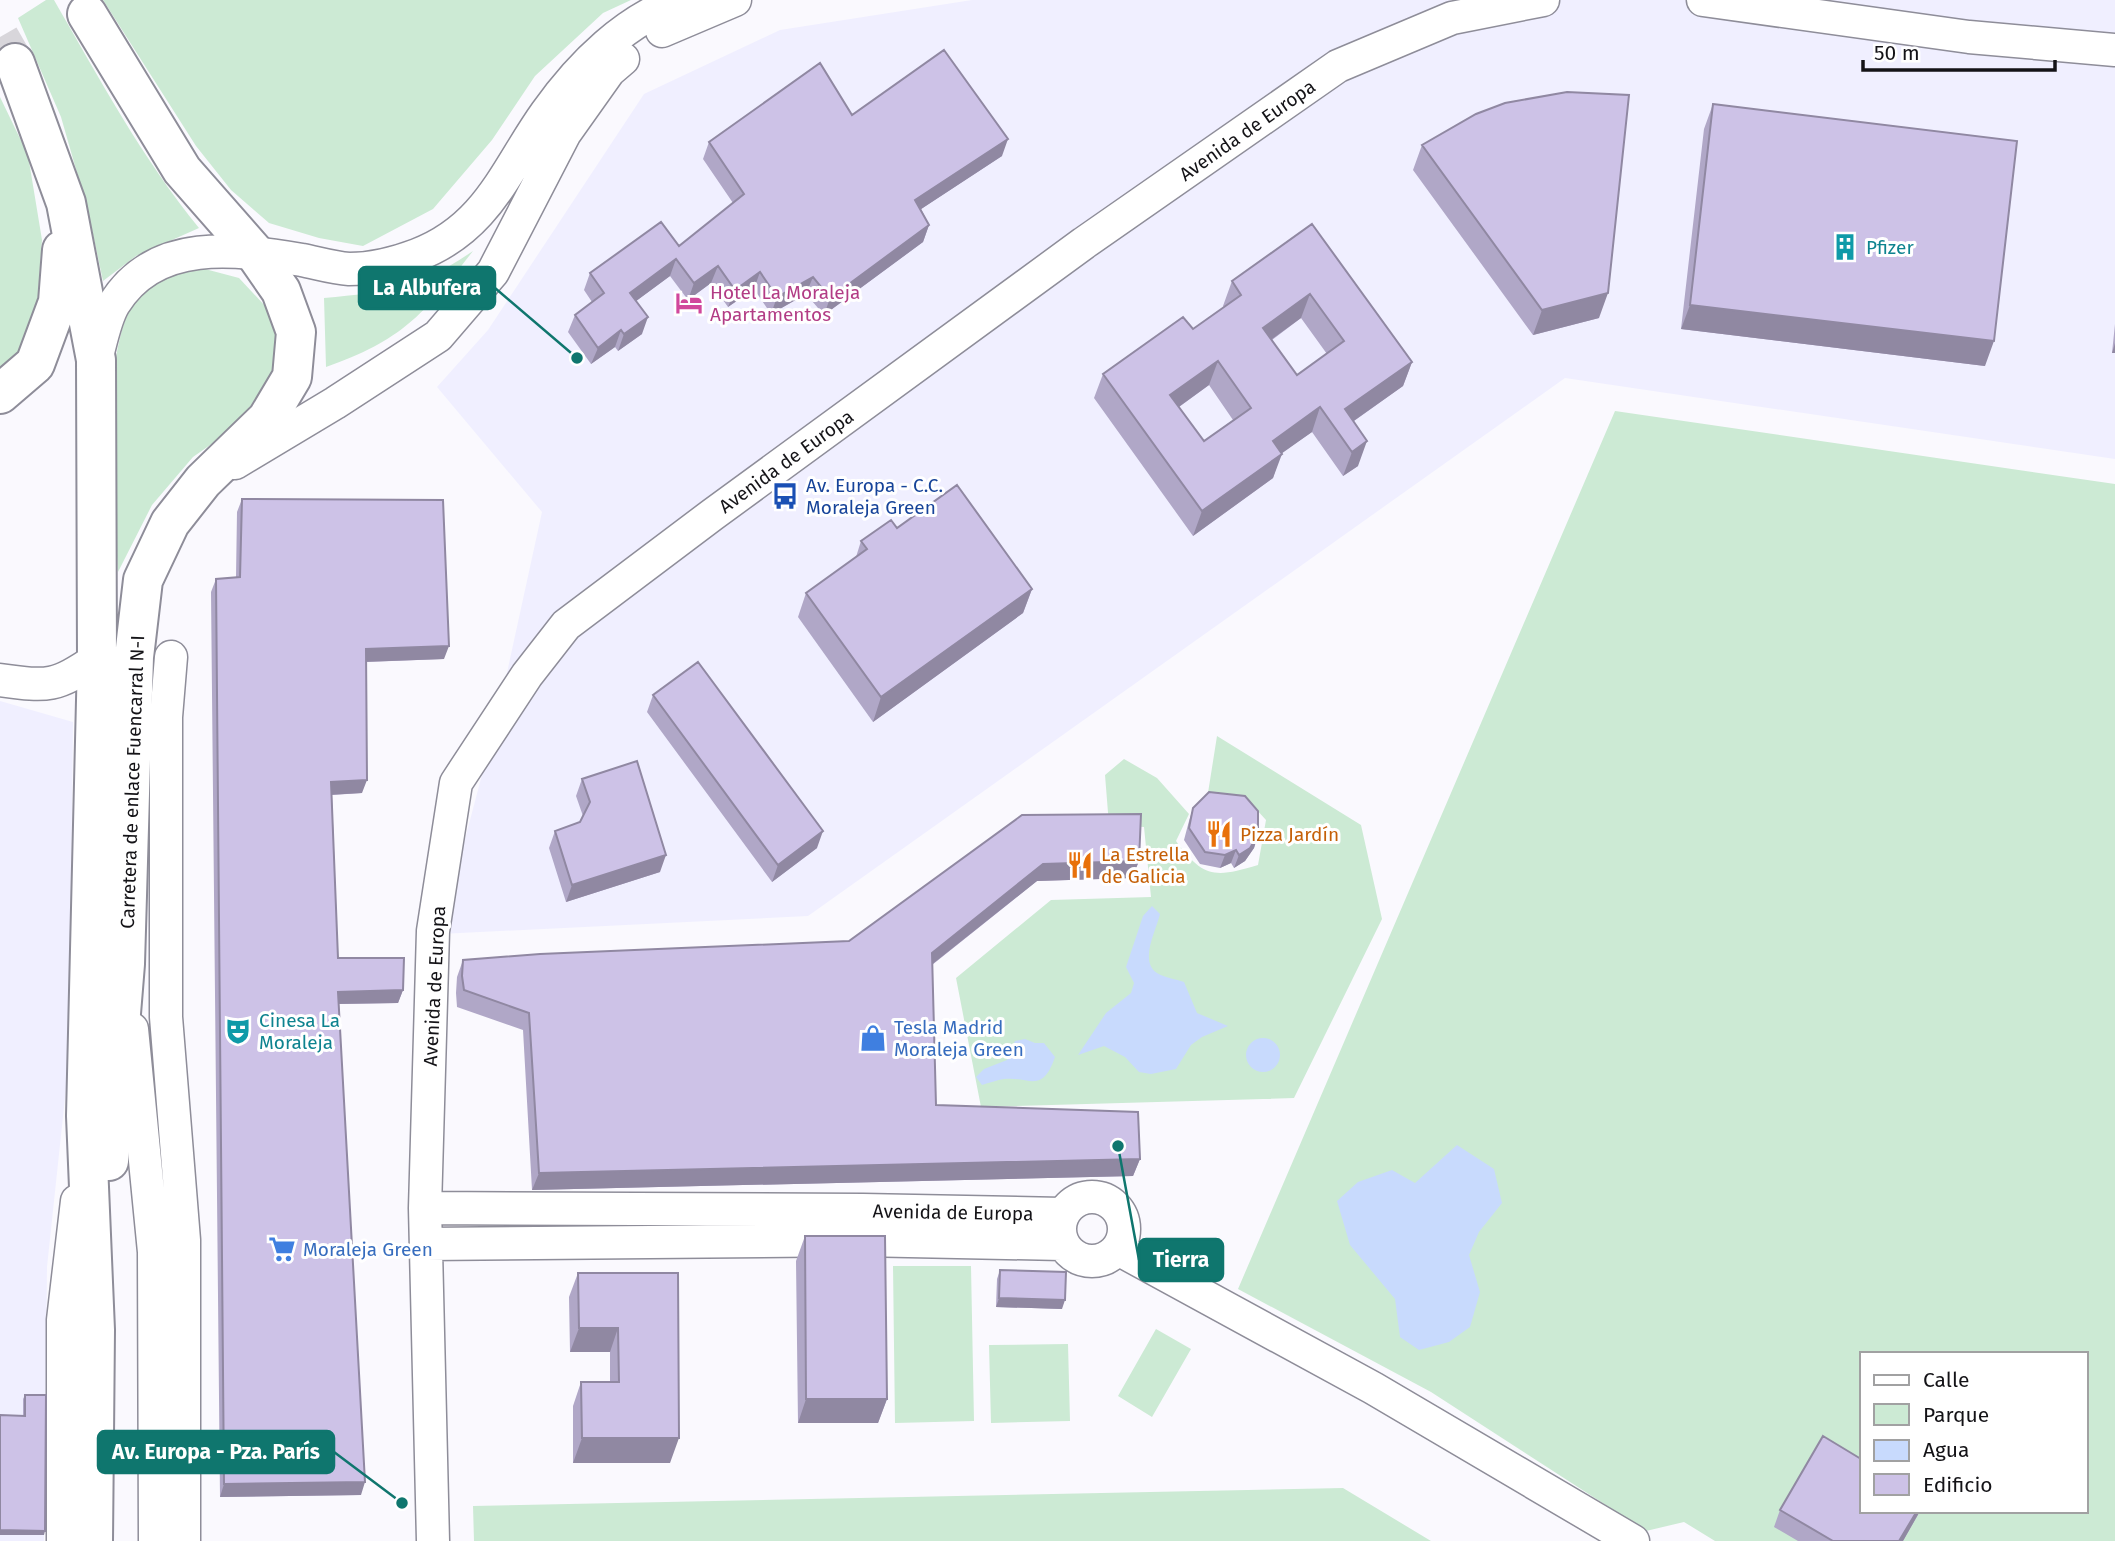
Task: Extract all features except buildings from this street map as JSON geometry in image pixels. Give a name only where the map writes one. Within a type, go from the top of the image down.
[{"type":"main road","name":"Carretera de enlace Fuencarral N-I","points":[[87,14],[182,170],[254,252],[281,291],[296,331],[292,377],[267,419],[204,481],[170,523],[143,580],[134,657],[125,964],[95,1330]]},
{"type":"main road","name":"Carretera de enlace Fuencarral N-I","points":[[15,63],[66,203],[96,360],[97,659],[86,1116],[95,1330],[93,1541]]},
{"type":"main road","name":"Carretera de enlace Fuencarral N-I","points":[[0,394],[34,364],[58,302],[66,203]]},
{"type":"street","points":[[96,360],[113,305],[132,282],[155,265],[180,254],[217,250],[254,252],[349,269],[386,265],[446,242],[492,199],[546,113],[599,52],[633,23],[683,0]]},
{"type":"street","points":[[204,481],[335,403],[438,336],[493,272],[565,132],[609,71],[641,43],[675,23],[735,0]]},
{"type":"street","name":"Avenida de Europa","points":[[433,1541],[425,1208],[433,931],[456,783],[527,675],[563,628],[712,515],[1084,243],[1338,66],[1452,18],[1544,0]]},
{"type":"street","points":[[1703,0],[1969,37],[2115,50]]},
{"type":"street","points":[[171,657],[166,716],[166,1017],[184,1240],[184,1541]]},
{"type":"street","points":[[0,680],[33,685],[62,682],[97,659]]},
{"type":"street","points":[[125,964],[153,1252],[155,1541]]},
{"type":"street","points":[[63,1541],[64,1320],[86,1116]]},
{"type":"street","points":[[1098,1196],[1117,1207],[1126,1228],[1118,1249],[1105,1260],[1088,1262],[1073,1256],[1062,1229],[1076,1199],[1098,1196]]},
{"type":"street","name":"Avenida de Europa","points":[[425,1208],[863,1210],[1062,1229]]},
{"type":"street","name":"Avenida de Europa","points":[[426,1244],[860,1240],[1062,1229]]},
{"type":"street","points":[[1118,1249],[1373,1388],[1633,1541]]},
{"type":"shaded area","points":[[972,0],[2115,0],[2115,459],[1565,378],[808,916],[440,934],[498,714],[542,512],[437,387],[488,330],[644,94],[780,30]]},
{"type":"shaded area","points":[[0,701],[73,722],[69,1060],[47,1267],[44,1541],[0,1541]]},
{"type":"green space","points":[[46,0],[54,0],[140,146],[199,228],[136,256],[103,281],[88,211],[61,117],[18,18]]},
{"type":"green space","points":[[103,0],[631,0],[603,13],[535,76],[492,140],[433,209],[363,246],[319,238],[269,223],[231,190],[196,146]]},
{"type":"green space","points":[[0,97],[28,155],[42,240],[37,309],[16,358],[0,371]]},
{"type":"green space","points":[[473,251],[440,292],[410,322],[375,346],[326,367],[324,298],[385,291],[419,281]]},
{"type":"green space","points":[[205,269],[239,278],[267,308],[282,349],[268,397],[240,424],[193,457],[152,505],[118,572],[112,469],[112,391],[125,322],[143,290],[159,280]]},
{"type":"green space","points":[[1615,411],[2115,484],[2115,1541],[1715,1541],[1684,1522],[1646,1531],[1431,1392],[1238,1289]]},
{"type":"green space","points":[[1217,736],[1361,825],[1382,919],[1294,1098],[981,1107],[956,978],[1051,900],[1151,897],[1144,827],[1109,825],[1105,775],[1124,759],[1157,778],[1189,814],[1176,841],[1202,868],[1220,873],[1258,865],[1266,820],[1245,797],[1208,793]]},
{"type":"green space","points":[[893,1266],[971,1266],[974,1421],[895,1423]]},
{"type":"green space","points":[[1156,1329],[1191,1349],[1152,1417],[1118,1396]]},
{"type":"green space","points":[[1068,1344],[1070,1421],[991,1423],[989,1345]]},
{"type":"green space","points":[[1343,1488],[1431,1541],[474,1541],[473,1506]]},
{"type":"water","points":[[1152,906],[1160,914],[1149,954],[1152,968],[1160,975],[1184,982],[1197,1013],[1228,1026],[1191,1045],[1176,1069],[1151,1074],[1139,1072],[1125,1057],[1104,1046],[1078,1055],[1106,1013],[1131,993],[1134,983],[1126,967],[1143,916]]},
{"type":"water","points":[[1263,1038],[1275,1043],[1280,1055],[1275,1067],[1263,1072],[1251,1067],[1246,1055],[1251,1043]]},
{"type":"water","points":[[1025,1039],[1044,1043],[1055,1057],[1045,1076],[1034,1081],[1004,1079],[982,1085],[976,1077],[984,1069],[1007,1060],[1015,1041]]},
{"type":"water","points":[[1457,1145],[1494,1169],[1502,1203],[1479,1232],[1469,1255],[1480,1292],[1470,1327],[1449,1342],[1419,1350],[1400,1337],[1395,1299],[1350,1245],[1337,1201],[1358,1182],[1392,1170],[1415,1183]]},
{"type":"tunnel","points":[[0,37],[15,63]]},
{"type":"place","name":"Pfizer","points":[[1845,247]]},
{"type":"place","name":"Hotel La Moraleja Apartamentos","points":[[689,303]]},
{"type":"place","name":"La Albufera","points":[[577,358]]},
{"type":"place","name":"Av. Europa - C.C. Moraleja Green","points":[[785,496]]},
{"type":"place","name":"Pizza Jardín","points":[[1219,834]]},
{"type":"place","name":"La Estrella de Galicia","points":[[1080,865]]},
{"type":"place","name":"Cinesa La Moraleja","points":[[238,1031]]},
{"type":"place","name":"Tesla Madrid Moraleja Green","points":[[873,1038]]},
{"type":"place","name":"Tierra","points":[[1118,1146]]},
{"type":"place","name":"Moraleja Green","points":[[282,1249]]},
{"type":"place","name":"Av. Europa - Pza. París","points":[[402,1503]]}]
